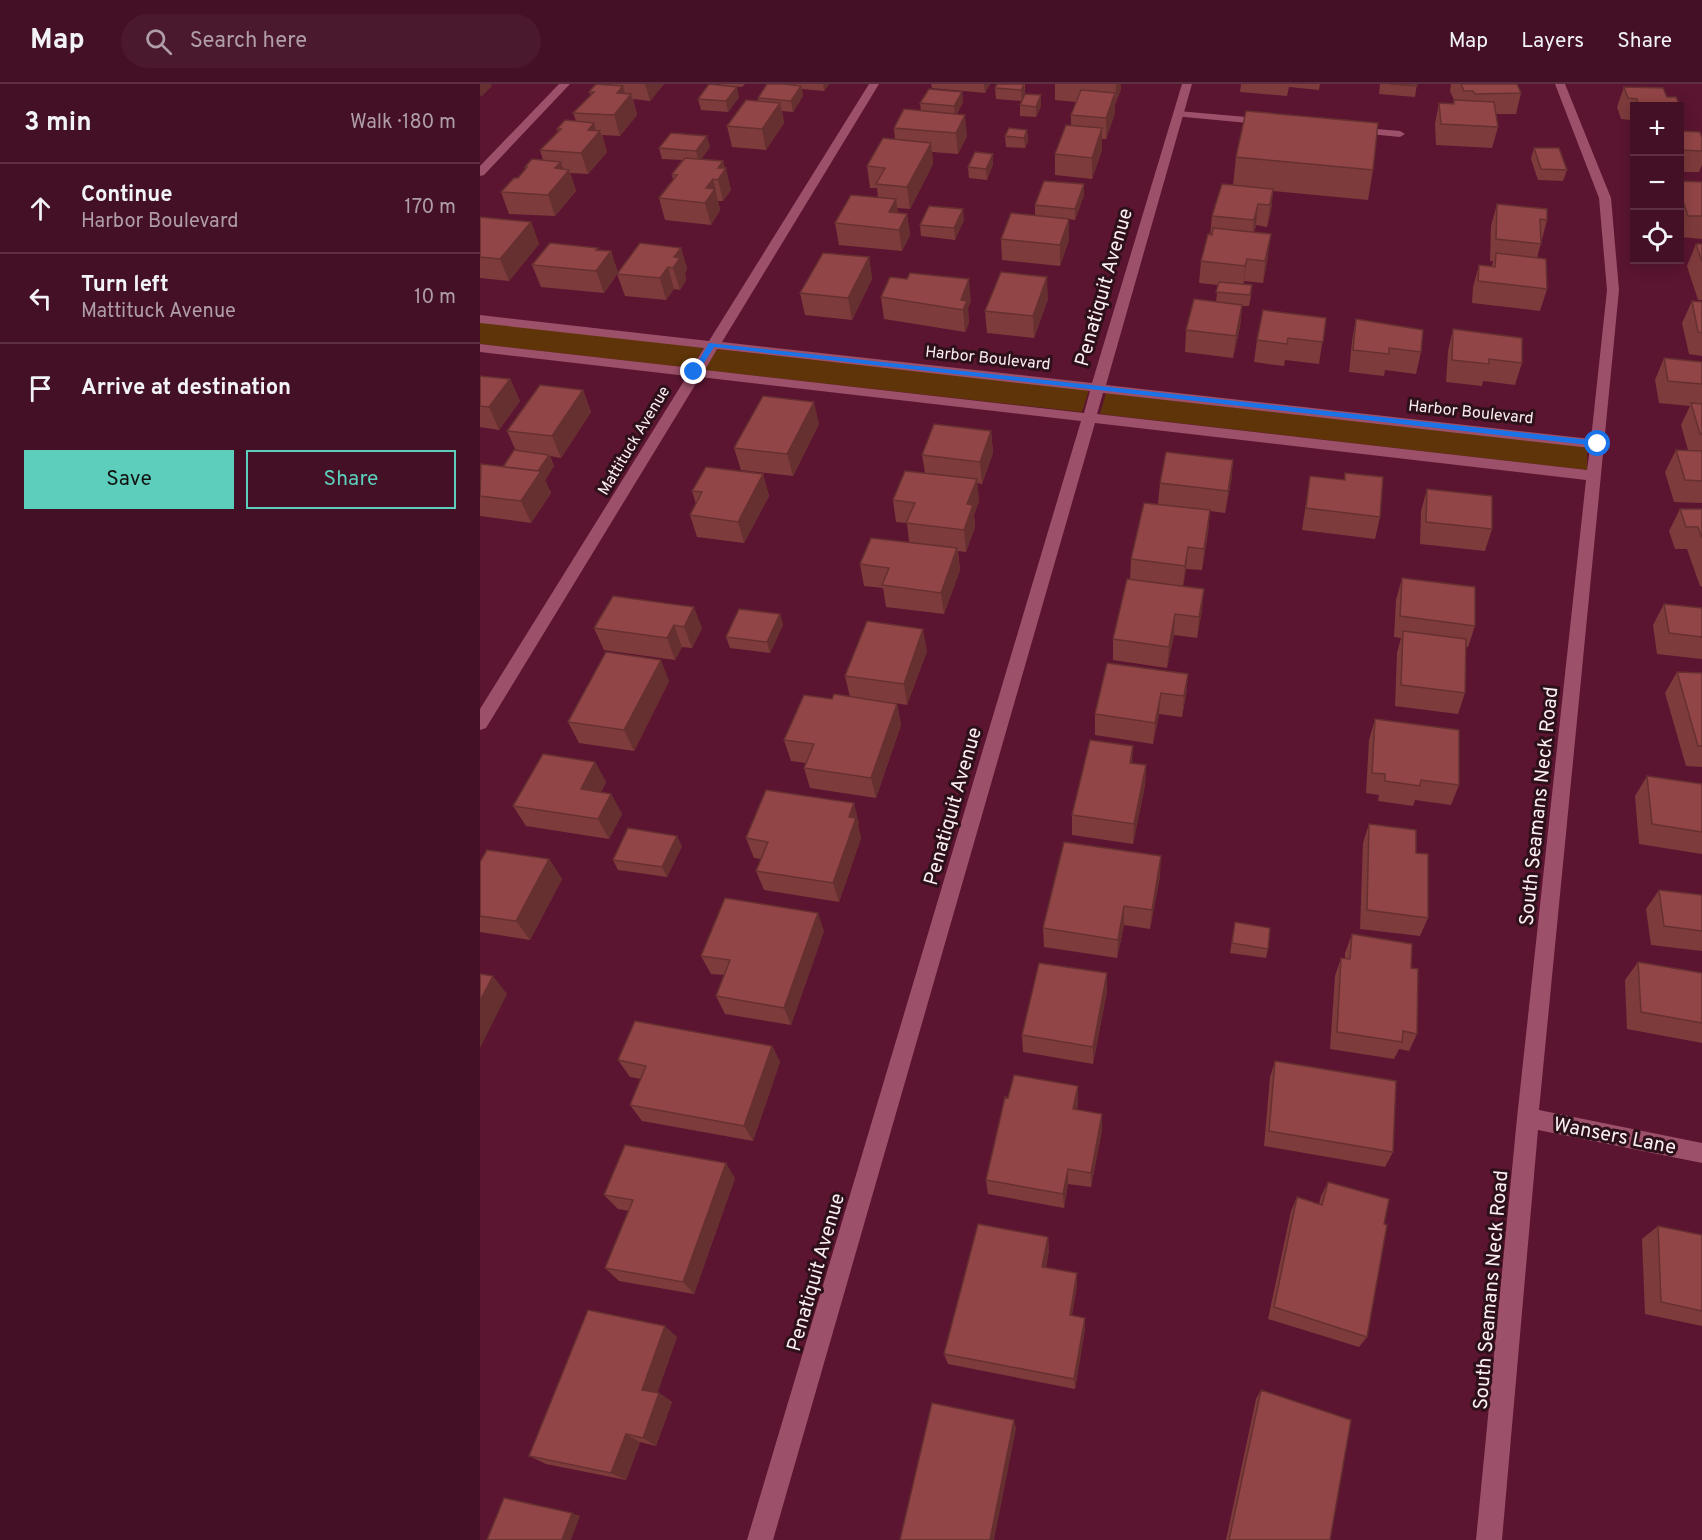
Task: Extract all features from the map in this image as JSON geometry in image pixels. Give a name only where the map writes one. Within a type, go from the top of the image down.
[{"type":"street","points":[[480,173],[565,84]]},
{"type":"street","name":"Mattituck Avenue","points":[[480,723],[694,372],[874,84]]},
{"type":"street","name":"Penatiquit Avenue","points":[[760,1540],[1187,84]]},
{"type":"street","name":"South Seamans Neck Road","points":[[1489,1540],[1528,1118],[1613,290],[1605,198],[1560,84]]},
{"type":"street","points":[[1178,114],[1284,123]]},
{"type":"street","points":[[1342,129],[1401,134]]},
{"type":"street","name":"Harbor Boulevard","points":[[480,319],[1598,444]]},
{"type":"street","points":[[480,348],[1595,476]]},
{"type":"street","name":"Wansers Lane","points":[[1528,1118],[1702,1153]]},
{"type":"shaded area","points":[[480,322],[704,347],[692,368],[480,344]]},
{"type":"shaded area","points":[[717,349],[1089,390],[1082,412],[704,370]]},
{"type":"shaded area","points":[[1106,393],[1587,447],[1587,470],[1100,414]]},
{"type":"building","points":[[596,84],[623,86],[617,93],[631,94],[614,115],[573,113],[594,92],[589,92]]},
{"type":"building","points":[[709,84],[737,87],[726,101],[698,99]]},
{"type":"building","points":[[767,84],[801,86],[791,101],[758,98]]},
{"type":"building","points":[[997,84],[1024,84],[1021,90],[995,88]]},
{"type":"building","points":[[1390,84],[1417,84],[1417,86]]},
{"type":"building","points":[[1461,84],[1517,84],[1521,93],[1475,94],[1473,91],[1464,91]]},
{"type":"building","points":[[1624,87],[1663,88],[1667,97],[1676,97],[1678,102],[1638,102],[1637,99],[1628,98]]},
{"type":"building","points":[[929,89],[962,92],[954,106],[920,103]]},
{"type":"building","points":[[1081,90],[1115,93],[1106,118],[1071,115]]},
{"type":"building","points":[[1025,94],[1041,95],[1036,107],[1020,105]]},
{"type":"building","points":[[746,100],[780,103],[762,129],[727,126]]},
{"type":"building","points":[[1454,100],[1494,102],[1498,127],[1441,124],[1439,103],[1454,104]]},
{"type":"building","points":[[904,109],[965,115],[956,133],[894,128]]},
{"type":"building","points":[[1246,111],[1378,123],[1373,170],[1236,157]]},
{"type":"building","points":[[565,120],[594,123],[588,130],[600,131],[581,153],[540,150],[561,129],[557,129]]},
{"type":"building","points":[[1066,125],[1102,128],[1092,158],[1055,154]]},
{"type":"building","points":[[1009,128],[1027,130],[1024,138],[1005,136]]},
{"type":"building","points":[[1684,131],[1700,132],[1702,151],[1684,150]]},
{"type":"building","points":[[671,133],[707,136],[696,151],[659,148]]},
{"type":"building","points":[[883,138],[931,143],[907,187],[876,184],[885,168],[867,166]]},
{"type":"building","points":[[1534,148],[1559,148],[1567,170],[1541,169]]},
{"type":"building","points":[[975,152],[993,154],[986,169],[968,167]]},
{"type":"building","points":[[685,158],[723,161],[718,168],[726,168],[718,180],[713,179],[706,188],[715,189],[705,203],[659,198],[677,175],[672,174]]},
{"type":"building","points":[[532,159],[561,162],[555,168],[569,170],[548,195],[501,192],[514,178],[518,178]]},
{"type":"building","points":[[1044,181],[1084,184],[1075,209],[1035,205]]},
{"type":"building","points":[[1684,181],[1702,182],[1702,216],[1688,216],[1684,204]]},
{"type":"building","points":[[1222,184],[1273,189],[1270,205],[1258,204],[1254,220],[1212,216]]},
{"type":"building","points":[[851,195],[896,199],[889,212],[907,214],[899,230],[835,223]]},
{"type":"building","points":[[1497,204],[1547,209],[1547,220],[1540,219],[1541,244],[1496,239]]},
{"type":"building","points":[[929,206],[963,209],[954,228],[920,225]]},
{"type":"building","points":[[1011,213],[1069,219],[1060,245],[1001,239]]},
{"type":"building","points":[[480,217],[531,222],[500,259],[480,257]]},
{"type":"building","points":[[1213,228],[1271,234],[1265,261],[1247,259],[1245,266],[1201,261],[1208,234],[1212,235]]},
{"type":"building","points":[[550,243],[611,251],[596,271],[532,265]]},
{"type":"building","points":[[640,243],[681,248],[674,257],[680,258],[673,268],[668,267],[660,278],[617,274]]},
{"type":"building","points":[[1696,244],[1702,244],[1702,262]]},
{"type":"building","points":[[823,253],[869,257],[848,298],[800,293]]},
{"type":"building","points":[[1496,253],[1546,259],[1547,289],[1478,281],[1479,265],[1495,267]]},
{"type":"building","points":[[1001,272],[1047,277],[1033,316],[985,311]]},
{"type":"building","points":[[910,273],[969,279],[961,300],[967,301],[963,310],[881,297],[890,277],[907,279]]},
{"type":"building","points":[[1219,282],[1252,285],[1250,295],[1216,292]]},
{"type":"building","points":[[1194,299],[1242,305],[1236,336],[1186,330]]},
{"type":"building","points":[[1692,301],[1702,302],[1702,333],[1698,332]]},
{"type":"building","points":[[1263,310],[1326,318],[1323,342],[1288,338],[1287,344],[1257,340]]},
{"type":"building","points":[[1356,319],[1423,330],[1421,352],[1389,348],[1389,354],[1353,350]]},
{"type":"building","points":[[1453,329],[1522,338],[1522,363],[1489,359],[1489,364],[1452,360]]},
{"type":"building","points":[[1664,358],[1702,362],[1702,384],[1668,381]]},
{"type":"building","points":[[480,376],[510,379],[489,407],[480,406]]},
{"type":"building","points":[[540,385],[583,390],[552,436],[507,431]]},
{"type":"building","points":[[763,396],[814,402],[787,454],[734,448]]},
{"type":"building","points":[[1691,403],[1702,404],[1702,434],[1700,434]]},
{"type":"building","points":[[934,424],[991,431],[980,462],[922,455]]},
{"type":"building","points":[[514,450],[549,455],[538,471],[503,467]]},
{"type":"building","points":[[1676,450],[1702,451],[1702,481],[1685,480]]},
{"type":"building","points":[[1166,452],[1233,460],[1228,491],[1160,483]]},
{"type":"building","points":[[481,464],[541,471],[521,501],[480,496]]},
{"type":"building","points":[[706,467],[763,474],[738,522],[690,515],[702,492],[692,491]]},
{"type":"building","points":[[905,471],[977,479],[967,504],[973,505],[964,530],[906,523],[915,503],[893,500]]},
{"type":"building","points":[[1345,473],[1383,477],[1380,517],[1306,508],[1310,476],[1345,480]]},
{"type":"building","points":[[1427,489],[1492,496],[1492,529],[1426,522]]},
{"type":"building","points":[[1144,503],[1210,510],[1204,549],[1188,547],[1185,566],[1131,559]]},
{"type":"building","points":[[1680,509],[1702,509],[1702,538],[1698,527],[1686,527]]},
{"type":"building","points":[[871,538],[957,548],[941,593],[882,585],[889,568],[860,564]]},
{"type":"building","points":[[1402,578],[1475,587],[1475,626],[1400,616]]},
{"type":"building","points":[[1127,579],[1204,589],[1199,617],[1175,614],[1169,647],[1113,639]]},
{"type":"building","points":[[613,596],[694,607],[684,627],[674,625],[667,638],[594,628]]},
{"type":"building","points":[[1664,604],[1702,608],[1702,637],[1669,633]]},
{"type":"building","points":[[739,609],[780,614],[767,642],[726,637]]},
{"type":"building","points":[[867,621],[923,629],[904,684],[845,676]]},
{"type":"building","points":[[1403,631],[1466,639],[1465,693],[1401,685]]},
{"type":"building","points":[[606,652],[661,660],[624,730],[568,722]]},
{"type":"building","points":[[1107,663],[1188,674],[1184,696],[1161,693],[1155,723],[1095,714]]},
{"type":"building","points":[[1677,672],[1702,673],[1702,746],[1698,746]]},
{"type":"building","points":[[834,694],[897,704],[871,778],[804,768],[814,744],[784,740],[804,695],[832,699]]},
{"type":"building","points":[[1375,719],[1459,730],[1459,785],[1421,780],[1420,786],[1385,781],[1385,774],[1372,773]]},
{"type":"building","points":[[1090,740],[1133,746],[1130,763],[1146,765],[1134,824],[1072,815]]},
{"type":"building","points":[[543,754],[595,762],[581,789],[611,794],[598,819],[513,806]]},
{"type":"building","points":[[1647,776],[1702,784],[1702,832],[1652,824]]},
{"type":"building","points":[[766,790],[854,803],[849,817],[856,818],[833,883],[756,871],[768,842],[746,838]]},
{"type":"building","points":[[1369,824],[1416,830],[1416,853],[1428,854],[1428,918],[1367,910]]},
{"type":"building","points":[[628,828],[677,836],[662,867],[613,860]]},
{"type":"building","points":[[1064,842],[1161,856],[1152,910],[1124,906],[1118,940],[1043,928]]},
{"type":"building","points":[[487,850],[549,859],[516,921],[480,916],[480,862]]},
{"type":"building","points":[[1659,890],[1702,895],[1702,931],[1664,926]]},
{"type":"building","points":[[725,898],[818,913],[784,1008],[716,996],[730,960],[701,956]]},
{"type":"building","points":[[1235,922],[1270,928],[1268,949],[1232,943]]},
{"type":"building","points":[[1352,934],[1412,944],[1411,968],[1418,969],[1417,1034],[1403,1031],[1402,1042],[1337,1032],[1341,958],[1350,959]]},
{"type":"building","points":[[1638,962],[1702,973],[1702,1023],[1641,1012]]},
{"type":"building","points":[[1039,963],[1107,973],[1093,1047],[1022,1035]]},
{"type":"building","points":[[480,974],[493,976],[480,1001]]},
{"type":"building","points":[[635,1021],[772,1046],[744,1126],[630,1105],[646,1066],[618,1060]]},
{"type":"building","points":[[1275,1061],[1396,1081],[1393,1152],[1269,1131]]},
{"type":"building","points":[[1014,1075],[1078,1086],[1073,1109],[1102,1114],[1091,1173],[1068,1169],[1063,1194],[986,1180],[1005,1097],[1008,1098]]},
{"type":"building","points":[[625,1145],[726,1163],[683,1282],[605,1268],[633,1200],[604,1195]]},
{"type":"building","points":[[1328,1182],[1389,1199],[1384,1224],[1387,1225],[1367,1337],[1274,1307],[1297,1197],[1322,1205]]},
{"type":"building","points":[[978,1224],[1048,1237],[1042,1267],[1077,1273],[1070,1315],[1085,1318],[1074,1379],[944,1354]]},
{"type":"building","points":[[1658,1226],[1702,1235],[1702,1311],[1661,1302]]},
{"type":"building","points":[[588,1310],[665,1326],[642,1390],[659,1393],[643,1438],[626,1434],[611,1473],[529,1456]]},
{"type":"building","points":[[1261,1390],[1351,1420],[1330,1540],[1229,1540]]},
{"type":"building","points":[[932,1403],[1014,1420],[990,1540],[900,1540]]},
{"type":"building","points":[[504,1498],[572,1513],[562,1540],[487,1540]]},
{"type":"route","points":[[694,372],[711,345],[1598,444]]}]
